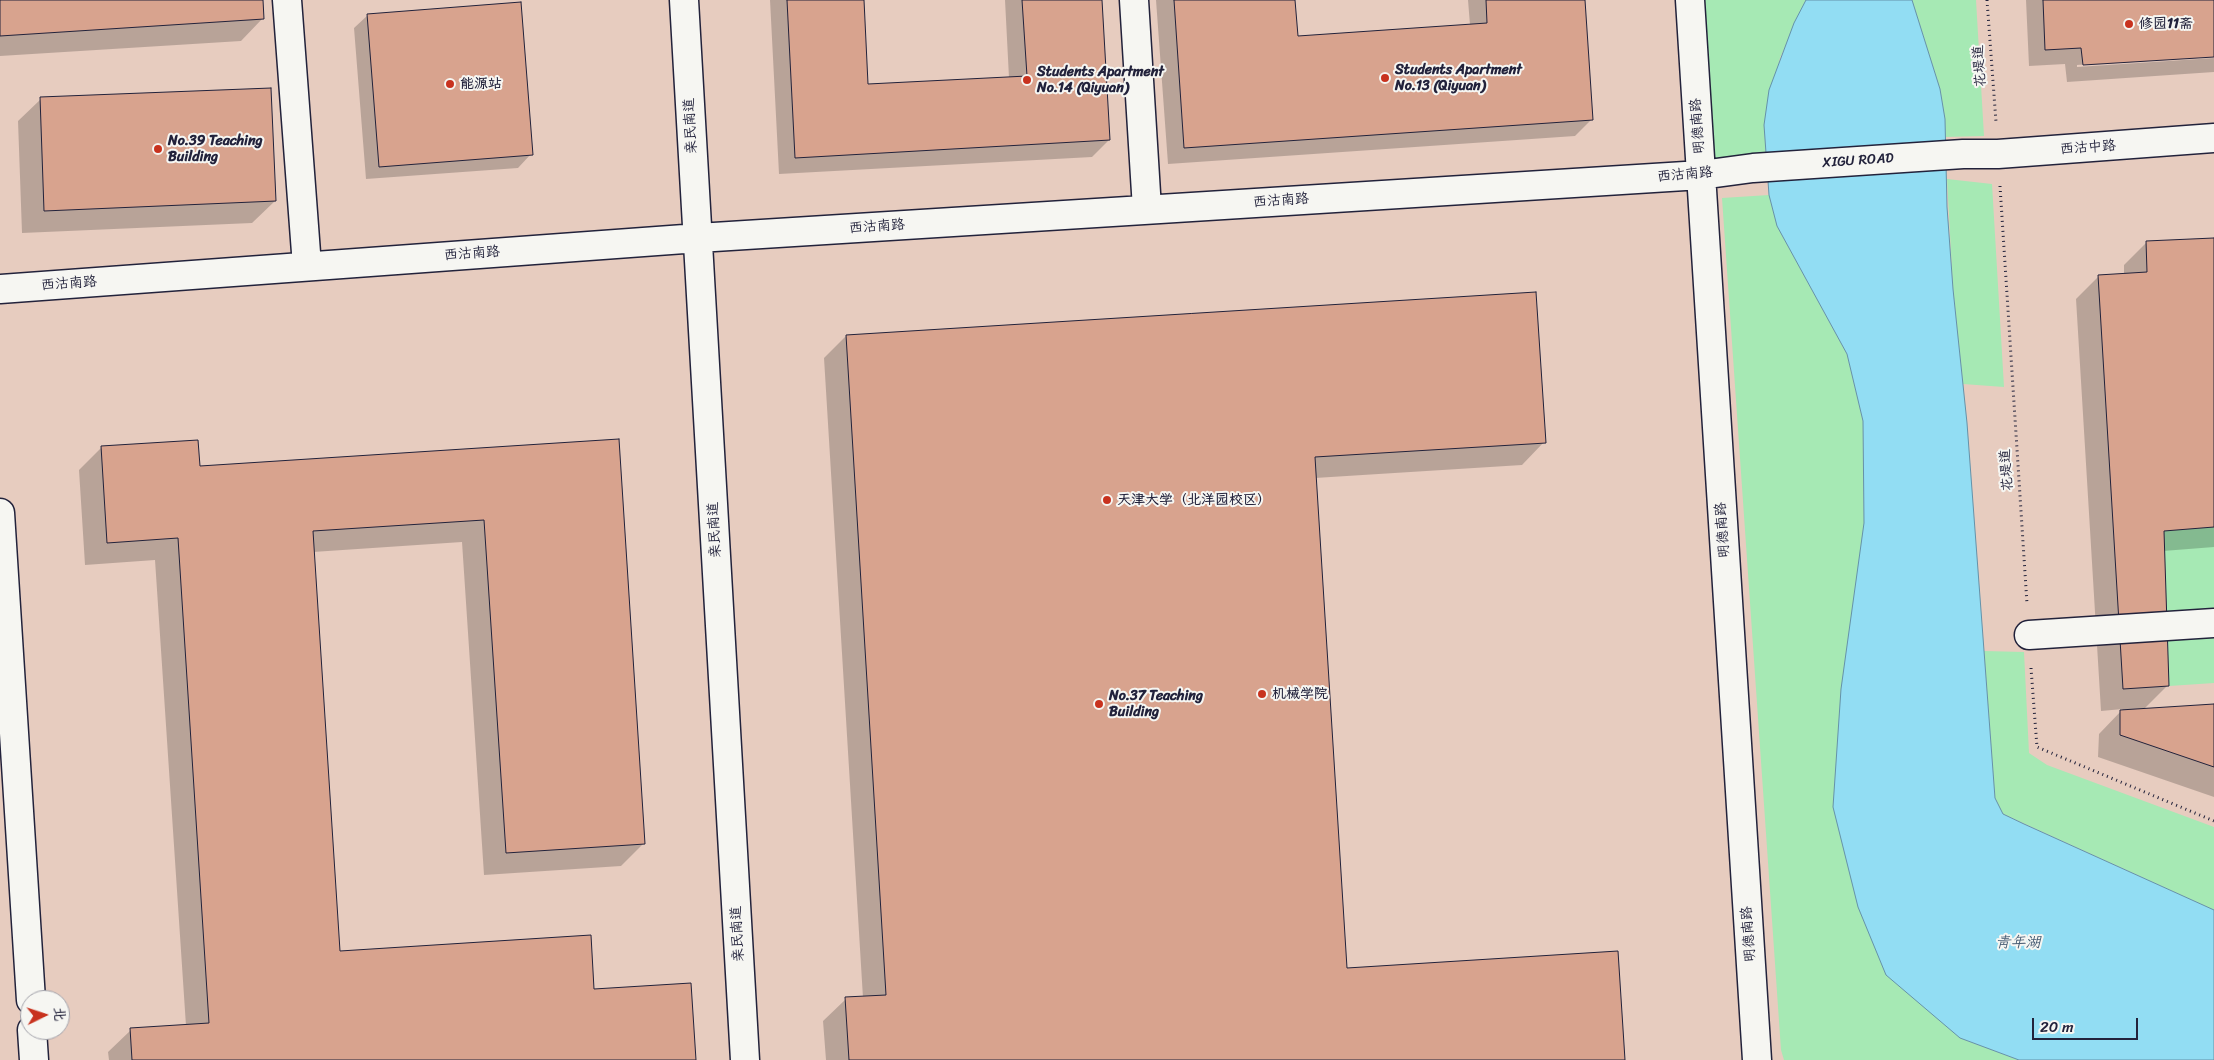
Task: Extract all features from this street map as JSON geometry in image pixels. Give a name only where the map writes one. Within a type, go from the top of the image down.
[{"type":"street","points":[[287,0],[307,266]]},
{"type":"street","name":"亲民南道","points":[[684,0],[746,1060]]},
{"type":"street","points":[[1134,0],[1147,210]]},
{"type":"street","name":"明德南路","points":[[1690,0],[1757,1060]]},
{"type":"street","name":"西沽中路","points":[[1962,154],[1998,154],[2214,138]]},
{"type":"street","name":"XIGU ROAD","points":[[1753,168],[1962,154]]},
{"type":"street","name":"西沽南路","points":[[0,289],[698,238],[1701,175],[1753,168]]},
{"type":"street","points":[[0,513],[29,990]]},
{"type":"street","points":[[2029,634],[2214,623]]},
{"type":"street","points":[[33,1040],[34,1060]]},
{"type":"path","name":"花堤道","points":[[1986,0],[1998,154],[2036,747],[2214,821]]},
{"type":"shaded area","name":"天津大学（北洋园校区）","points":[[0,0],[2214,0],[2214,1060],[0,1060]]},
{"type":"green space","points":[[1705,0],[1806,0],[1780,58],[1764,125],[1766,156],[1715,161]]},
{"type":"green space","points":[[1912,0],[1976,0],[1984,136],[1945,137],[1945,119],[1940,89]]},
{"type":"green space","points":[[1947,179],[1992,184],[2004,387],[1963,384],[1953,289]]},
{"type":"green space","points":[[1769,195],[1777,226],[1847,354],[1863,421],[1864,523],[1960,1038],[2019,1060],[1784,1060],[1781,1050],[1722,198]]},
{"type":"green space","points":[[2214,527],[2214,683],[2169,686],[2164,531]]},
{"type":"green space","points":[[1984,651],[2024,652],[2029,753],[2047,765],[2214,827],[2214,910],[2003,814],[1995,798]]},
{"type":"water","name":"青年湖","points":[[1806,0],[1912,0],[1940,89],[1945,119],[1947,207],[1953,289],[1967,423],[1995,798],[2003,814],[2214,910],[2214,1060],[2019,1060],[1960,1038],[1886,975],[1858,907],[1833,807],[1841,689],[1864,523],[1863,421],[1847,354],[1777,226],[1769,195],[1764,125],[1769,90],[1794,23]]},
{"type":"building","points":[[0,0],[263,0],[264,19],[0,36]]},
{"type":"building","name":"Students Apartment No.14 (Qiyuan)","points":[[787,0],[864,0],[868,84],[1027,76],[1022,0],[1102,0],[1110,140],[795,158]]},
{"type":"building","name":"Students Apartment No.13 (Qiyuan)","points":[[1174,0],[1295,0],[1298,36],[1487,23],[1486,0],[1585,0],[1593,120],[1184,148]]},
{"type":"building","name":"修园11斋","points":[[2043,0],[2214,0],[2214,57],[2083,65],[2081,48],[2045,50]]},
{"type":"building","name":"能源站","points":[[521,2],[533,155],[379,167],[367,14]]},
{"type":"building","name":"No.39 Teaching Building","points":[[271,88],[276,201],[44,211],[40,97]]},
{"type":"building","points":[[2214,238],[2214,527],[2164,531],[2169,686],[2123,689],[2098,275],[2147,272],[2146,241]]},
{"type":"building","name":"No.37 Teaching Building","points":[[1536,292],[1546,443],[1315,457],[1347,968],[1618,951],[1625,1060],[849,1060],[845,997],[886,995],[846,335]]},
{"type":"building","points":[[619,439],[645,844],[506,853],[484,520],[313,531],[340,951],[591,935],[594,989],[691,983],[696,1060],[132,1060],[130,1028],[209,1023],[178,538],[107,543],[101,446],[198,440],[200,466]]},
{"type":"building","points":[[2214,704],[2214,767],[2120,735],[2120,710]]},
{"type":"place","name":"修园11斋","points":[[2129,24]]},
{"type":"place","name":"Students Apartment No.13 (Qiyuan)","points":[[1385,78]]},
{"type":"place","name":"Students Apartment No.14 (Qiyuan)","points":[[1027,80]]},
{"type":"place","name":"能源站","points":[[450,84]]},
{"type":"place","name":"No.39 Teaching Building","points":[[158,149]]},
{"type":"place","name":"天津大学（北洋园校区）","points":[[1107,500]]},
{"type":"place","name":"机械学院","points":[[1262,694]]},
{"type":"place","name":"No.37 Teaching Building","points":[[1099,704]]}]
